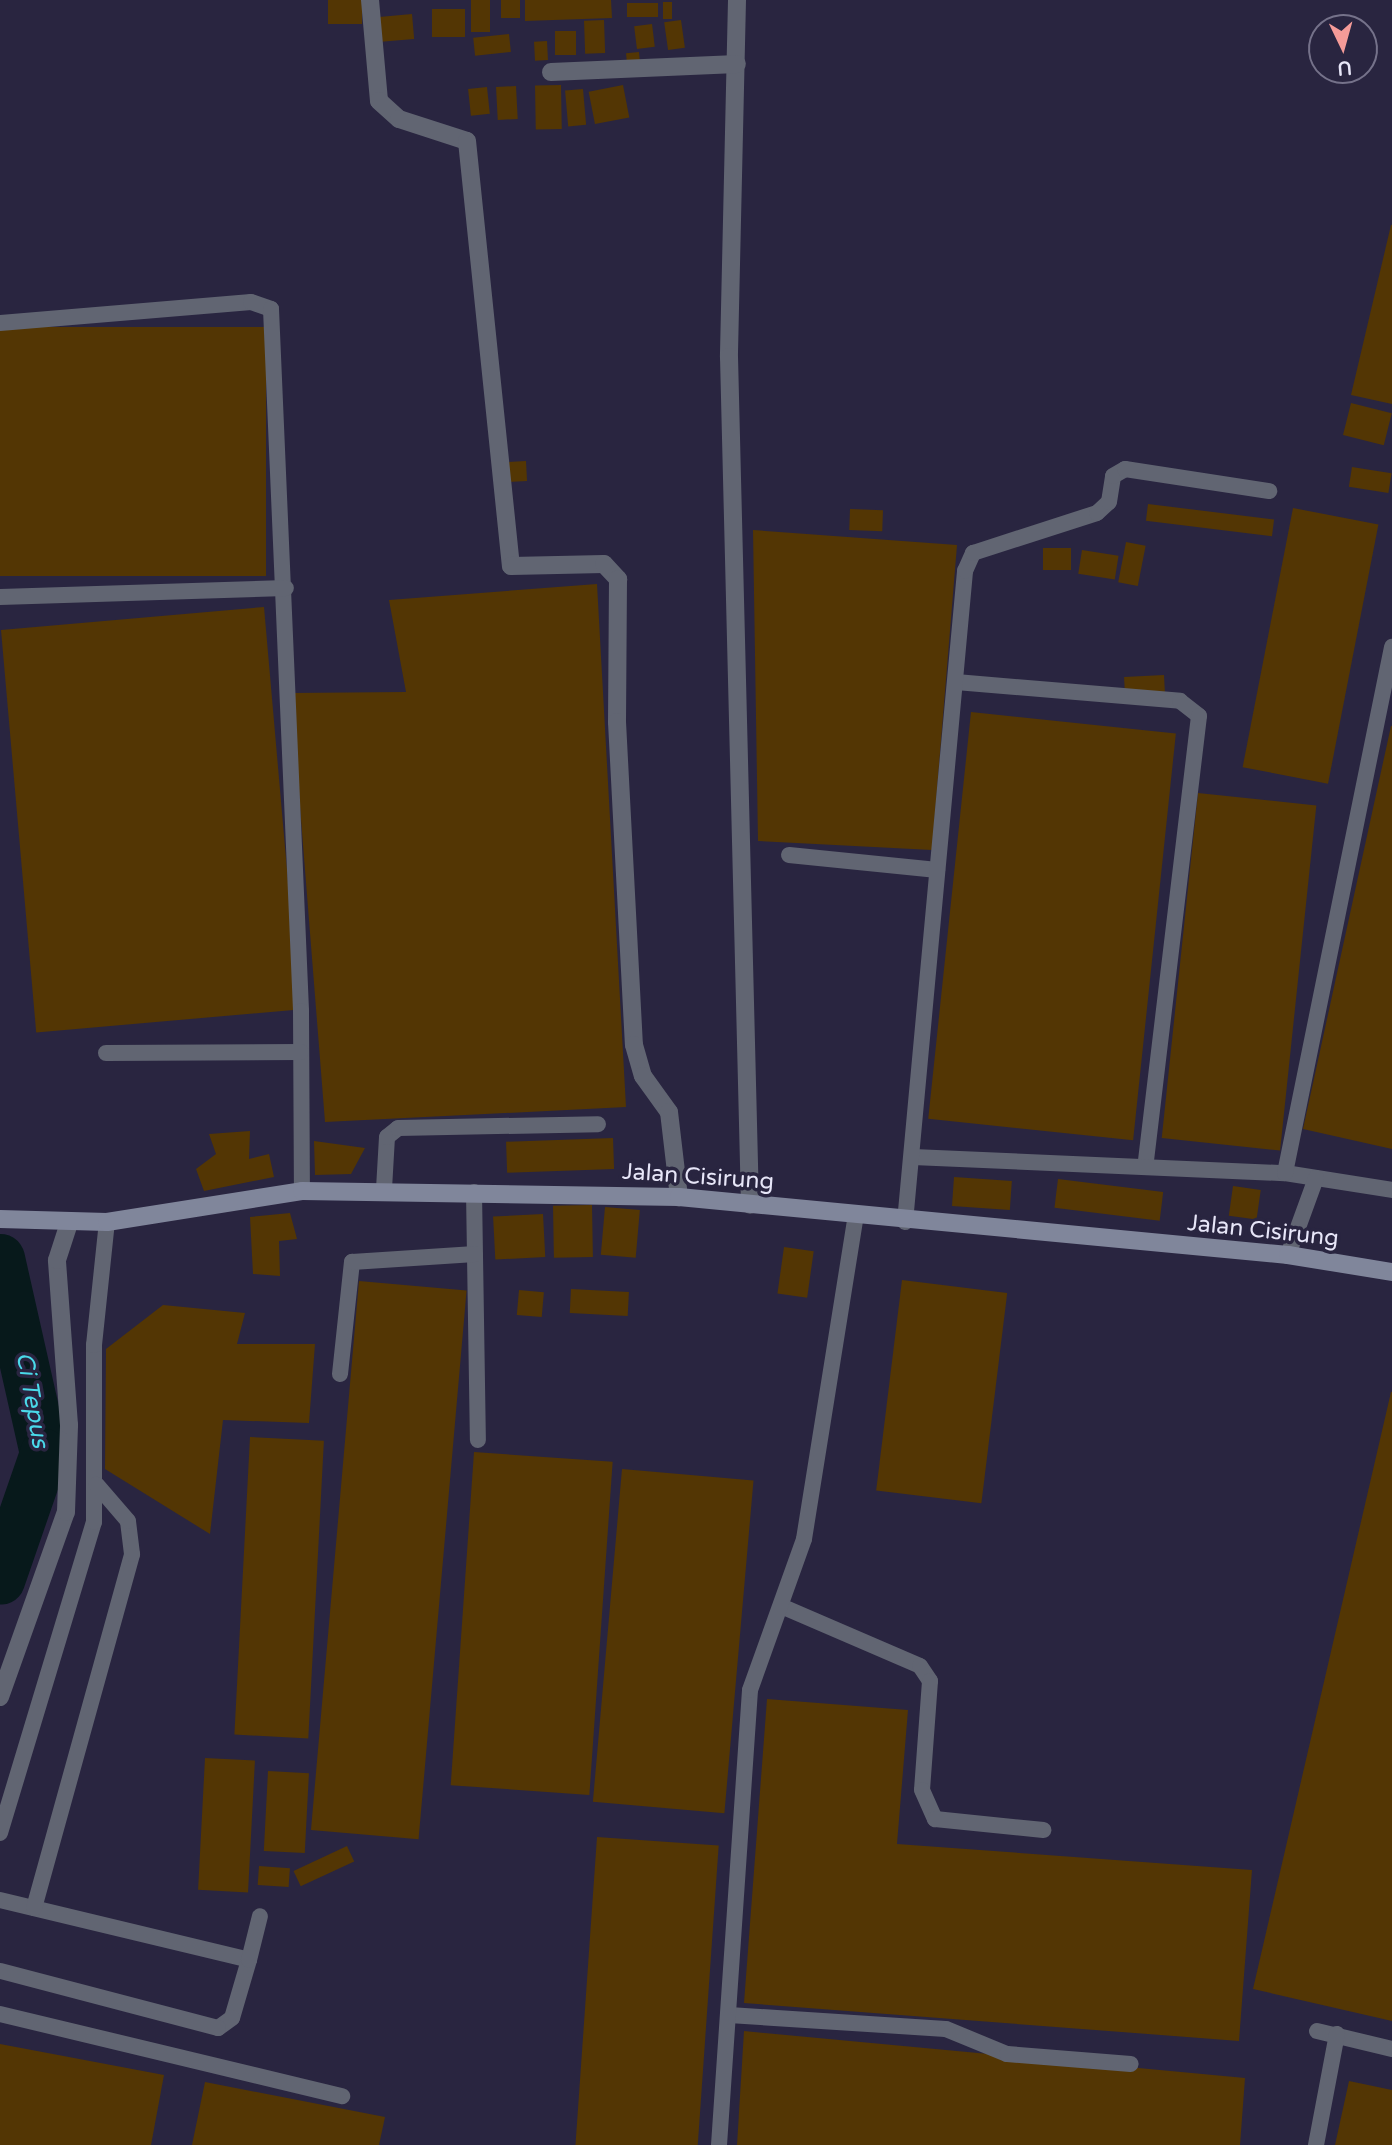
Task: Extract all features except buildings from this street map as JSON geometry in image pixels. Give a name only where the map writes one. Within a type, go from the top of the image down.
[{"type":"main road","name":"Jalan Cisirung","points":[[0,1219],[69,1224],[107,1222],[302,1191],[384,1189],[679,1197],[905,1222],[1288,1255],[1392,1272]]},
{"type":"street","points":[[370,0],[379,101],[399,119],[457,133],[469,147],[511,566],[604,564],[618,579],[617,722],[634,1045],[643,1076],[669,1112],[679,1197]]},
{"type":"street","points":[[737,0],[729,357],[750,1205]]},
{"type":"street","points":[[551,72],[737,64]]},
{"type":"street","points":[[0,1697],[66,1512],[69,1425],[57,1260],[69,1224]]},
{"type":"lane","points":[[0,323],[266,303],[276,328],[301,1052],[302,1191]]},
{"type":"lane","points":[[905,1222],[965,571],[982,548],[1097,513],[1109,502],[1113,476],[1125,469],[1269,491]]},
{"type":"lane","points":[[0,597],[286,588]]},
{"type":"lane","points":[[1284,1173],[1392,647]]},
{"type":"lane","points":[[956,682],[1180,701],[1199,716],[1145,1166]]},
{"type":"lane","points":[[789,855],[937,870]]},
{"type":"lane","points":[[106,1053],[301,1052]]},
{"type":"lane","points":[[384,1189],[387,1137],[398,1128],[598,1124]]},
{"type":"lane","points":[[913,1157],[1284,1173],[1392,1190]]},
{"type":"lane","points":[[1288,1255],[1316,1178]]},
{"type":"lane","points":[[474,1192],[478,1440]]},
{"type":"lane","points":[[719,2145],[750,1690],[804,1539],[856,1216]]},
{"type":"lane","points":[[0,1833],[82,1570],[97,1485],[94,1345],[107,1222]]},
{"type":"lane","points":[[340,1374],[352,1262],[475,1254]]},
{"type":"lane","points":[[34,1908],[132,1554],[128,1521],[97,1485]]},
{"type":"lane","points":[[781,1606],[920,1666],[930,1681],[922,1790],[935,1819],[1043,1829]]},
{"type":"lane","points":[[0,1900],[249,1960]]},
{"type":"lane","points":[[0,1971],[218,2028],[232,2018],[260,1916]]},
{"type":"lane","points":[[0,2014],[342,2096]]},
{"type":"lane","points":[[729,2015],[946,2029],[1007,2054],[1131,2064]]},
{"type":"lane","points":[[1317,2031],[1392,2049]]},
{"type":"lane","points":[[1317,2145],[1337,2034]]},
{"type":"waterway","name":"Ci Tepus","points":[[0,1258],[44,1453],[0,1580]]}]
